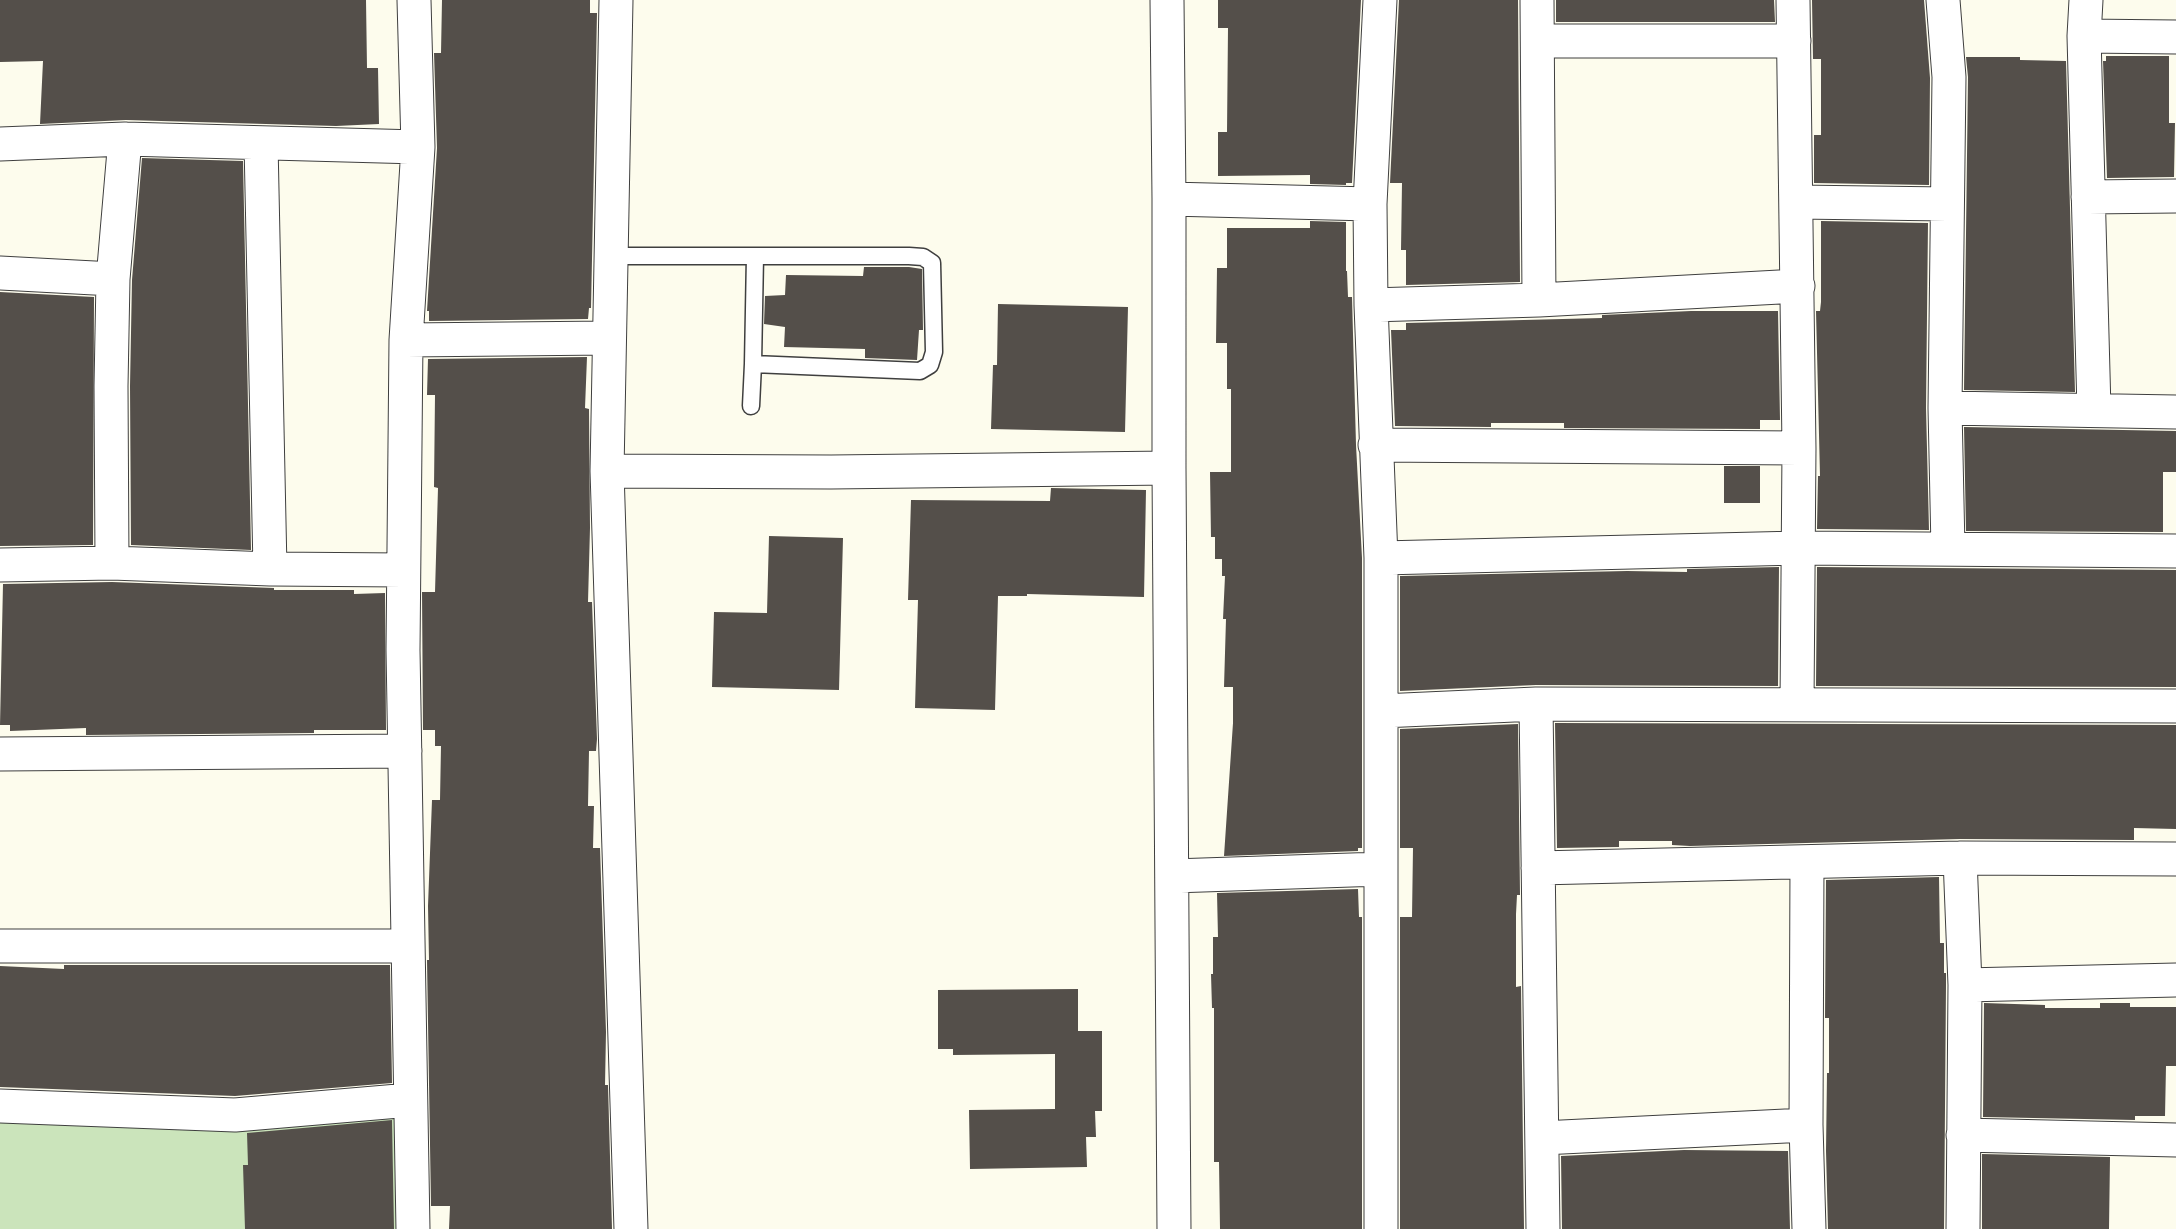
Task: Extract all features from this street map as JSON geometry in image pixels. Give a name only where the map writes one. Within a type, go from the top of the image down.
[{"type":"street","points":[[413,1229],[407,946],[404,570],[406,340],[418,147],[414,0]]},
{"type":"street","points":[[616,0],[607,471],[631,1229]]},
{"type":"street","points":[[1167,0],[1174,1229]]},
{"type":"street","points":[[1380,0],[1370,204],[1375,445],[1381,558],[1381,1229]]},
{"type":"street","points":[[1537,0],[1539,300]]},
{"type":"street","points":[[1793,0],[1799,448],[1797,705]]},
{"type":"street","points":[[1943,0],[1949,77],[1945,408],[1948,549]]},
{"type":"street","points":[[2086,0],[2084,36],[2094,410]]},
{"type":"street","points":[[2084,36],[2176,37]]},
{"type":"street","points":[[1538,41],[1794,41]]},
{"type":"street","points":[[0,144],[125,140],[418,147]]},
{"type":"street","points":[[112,563],[113,279],[125,140]]},
{"type":"street","points":[[261,143],[270,569]]},
{"type":"street","points":[[2088,197],[2176,196]]},
{"type":"street","points":[[1169,199],[1370,204]]},
{"type":"street","points":[[1797,202],[1947,204]]},
{"type":"street","points":[[0,273],[113,279]]},
{"type":"street","points":[[1371,305],[1539,300],[1798,286]]},
{"type":"street","points":[[406,340],[609,338]]},
{"type":"street","points":[[1945,408],[2176,412]]},
{"type":"street","points":[[1375,445],[1799,448]]},
{"type":"street","points":[[607,471],[831,472],[1169,468]]},
{"type":"street","points":[[1381,558],[1799,548],[2176,551]]},
{"type":"street","points":[[0,565],[112,563],[270,569],[404,570]]},
{"type":"street","points":[[1382,711],[1536,704],[2176,706]]},
{"type":"street","points":[[1536,704],[1544,1229]]},
{"type":"street","points":[[0,754],[405,751]]},
{"type":"street","points":[[1538,868],[1960,858],[2176,859]]},
{"type":"street","points":[[1960,858],[1965,985],[1963,1229]]},
{"type":"street","points":[[1807,862],[1806,1125],[1809,1229]]},
{"type":"street","points":[[1173,876],[1381,869]]},
{"type":"street","points":[[0,946],[407,946]]},
{"type":"street","points":[[1965,985],[2176,980]]},
{"type":"street","points":[[0,1106],[235,1115],[410,1100]]},
{"type":"street","points":[[1542,1137],[1806,1125]]},
{"type":"street","points":[[1963,1135],[2176,1140]]},
{"type":"lane","points":[[611,256],[922,257],[932,263],[934,352],[930,365],[920,370],[753,364]]},
{"type":"lane","points":[[751,406],[756,256]]},
{"type":"green space","points":[[410,1100],[413,1229],[0,1229],[0,1105]]},
{"type":"building","points":[[0,0],[366,0],[367,68],[378,68],[379,124],[336,126],[126,120],[40,124],[43,61],[0,62]]},
{"type":"building","points":[[442,0],[590,0],[590,13],[597,13],[591,308],[589,308],[588,319],[429,321],[429,311],[427,311],[437,148],[434,53],[441,53]]},
{"type":"building","points":[[1218,0],[1361,0],[1352,183],[1346,183],[1346,185],[1310,184],[1310,175],[1218,176],[1218,132],[1227,132],[1228,28],[1218,28]]},
{"type":"building","points":[[1399,0],[1518,0],[1520,282],[1406,285],[1406,250],[1401,250],[1402,183],[1390,183]]},
{"type":"building","points":[[1556,0],[1774,0],[1775,22],[1556,22]]},
{"type":"building","points":[[1812,0],[1924,0],[1930,78],[1929,185],[1814,183],[1814,135],[1821,135],[1821,59],[1813,59]]},
{"type":"building","points":[[2106,56],[2169,56],[2169,123],[2175,123],[2174,177],[2107,178],[2103,61],[2106,61]]},
{"type":"building","points":[[1966,57],[2020,57],[2020,60],[2066,61],[2075,392],[1964,390],[1968,77]]},
{"type":"building","points":[[142,158],[243,161],[251,550],[131,545],[132,280]]},
{"type":"building","points":[[1310,221],[1346,222],[1348,297],[1352,297],[1362,558],[1362,848],[1358,848],[1358,851],[1224,856],[1233,723],[1233,687],[1224,687],[1225,576],[1222,576],[1222,559],[1215,559],[1215,537],[1211,537],[1210,472],[1231,472],[1231,389],[1227,389],[1227,343],[1216,343],[1217,268],[1227,268],[1227,228],[1310,228]]},
{"type":"building","points":[[1821,221],[1928,223],[1926,408],[1929,530],[1817,529],[1818,476],[1820,476],[1816,311],[1820,311],[1821,302]]},
{"type":"building","points":[[864,267],[922,269],[923,330],[919,330],[917,360],[865,358],[865,349],[784,347],[785,327],[764,324],[765,296],[785,295],[786,275],[863,276]]},
{"type":"building","points":[[0,292],[94,297],[93,545],[0,546]]},
{"type":"building","points":[[998,304],[1128,307],[1125,432],[991,429],[993,365],[997,365]]},
{"type":"building","points":[[1691,311],[1778,311],[1780,420],[1760,420],[1760,429],[1564,428],[1564,423],[1491,423],[1491,427],[1395,426],[1391,330],[1406,330],[1406,323],[1602,318],[1602,315]]},
{"type":"building","points":[[587,357],[585,408],[589,409],[590,528],[588,602],[592,602],[597,739],[596,751],[589,751],[588,806],[594,806],[593,848],[600,848],[606,1032],[605,1085],[608,1085],[612,1229],[449,1229],[450,1206],[431,1206],[428,906],[432,800],[440,800],[441,746],[435,746],[435,730],[423,730],[422,592],[435,592],[438,488],[434,487],[435,395],[427,395],[428,359]]},
{"type":"building","points":[[1964,427],[2176,431],[2176,472],[2163,472],[2163,532],[1966,531]]},
{"type":"building","points":[[1724,466],[1760,466],[1760,503],[1724,503]]},
{"type":"building","points":[[1051,488],[1146,490],[1144,597],[1027,594],[1027,596],[998,596],[995,710],[915,708],[918,600],[908,600],[911,500],[1050,501]]},
{"type":"building","points":[[769,536],[843,538],[839,690],[712,687],[714,612],[767,613]]},
{"type":"building","points":[[1779,567],[1778,686],[1536,685],[1400,691],[1400,576],[1627,571],[1687,572],[1687,569]]},
{"type":"building","points":[[1817,567],[2176,570],[2176,687],[1816,686]]},
{"type":"building","points":[[112,582],[274,588],[274,590],[354,590],[354,594],[385,593],[386,730],[86,735],[86,728],[10,731],[10,725],[0,725],[3,584]]},
{"type":"building","points":[[1555,723],[2176,725],[2176,829],[2134,828],[2134,840],[1960,839],[1690,846],[1672,845],[1672,841],[1619,841],[1619,847],[1557,848]]},
{"type":"building","points":[[1518,724],[1520,895],[1517,895],[1516,914],[1516,987],[1521,986],[1524,1229],[1400,1229],[1400,917],[1412,917],[1413,848],[1400,848],[1400,729]]},
{"type":"building","points":[[1939,877],[1940,943],[1944,943],[1944,973],[1946,973],[1944,1229],[1828,1229],[1826,1151],[1829,1018],[1825,1018],[1826,880]]},
{"type":"building","points":[[1358,889],[1359,917],[1362,917],[1362,1229],[1220,1229],[1219,1162],[1214,1162],[1214,1008],[1212,1008],[1211,974],[1213,974],[1213,937],[1218,937],[1217,893]]},
{"type":"building","points":[[64,965],[390,965],[392,1083],[235,1096],[0,1087],[0,966],[64,969]]},
{"type":"building","points":[[1078,989],[1078,1031],[1102,1031],[1102,1111],[1095,1111],[1096,1137],[1086,1137],[1087,1167],[970,1169],[969,1110],[1055,1109],[1055,1054],[953,1055],[953,1049],[938,1049],[938,990]]},
{"type":"building","points":[[1984,1003],[2045,1005],[2045,1008],[2100,1008],[2100,1003],[2130,1003],[2130,1007],[2176,1007],[2176,1066],[2166,1066],[2165,1116],[2135,1116],[2135,1120],[1983,1117]]},
{"type":"building","points":[[392,1120],[394,1229],[245,1229],[243,1165],[248,1165],[247,1133]]},
{"type":"building","points":[[1684,1150],[1788,1151],[1790,1229],[1562,1229],[1561,1156]]},
{"type":"building","points":[[1982,1154],[2110,1157],[2109,1229],[1982,1229]]}]
